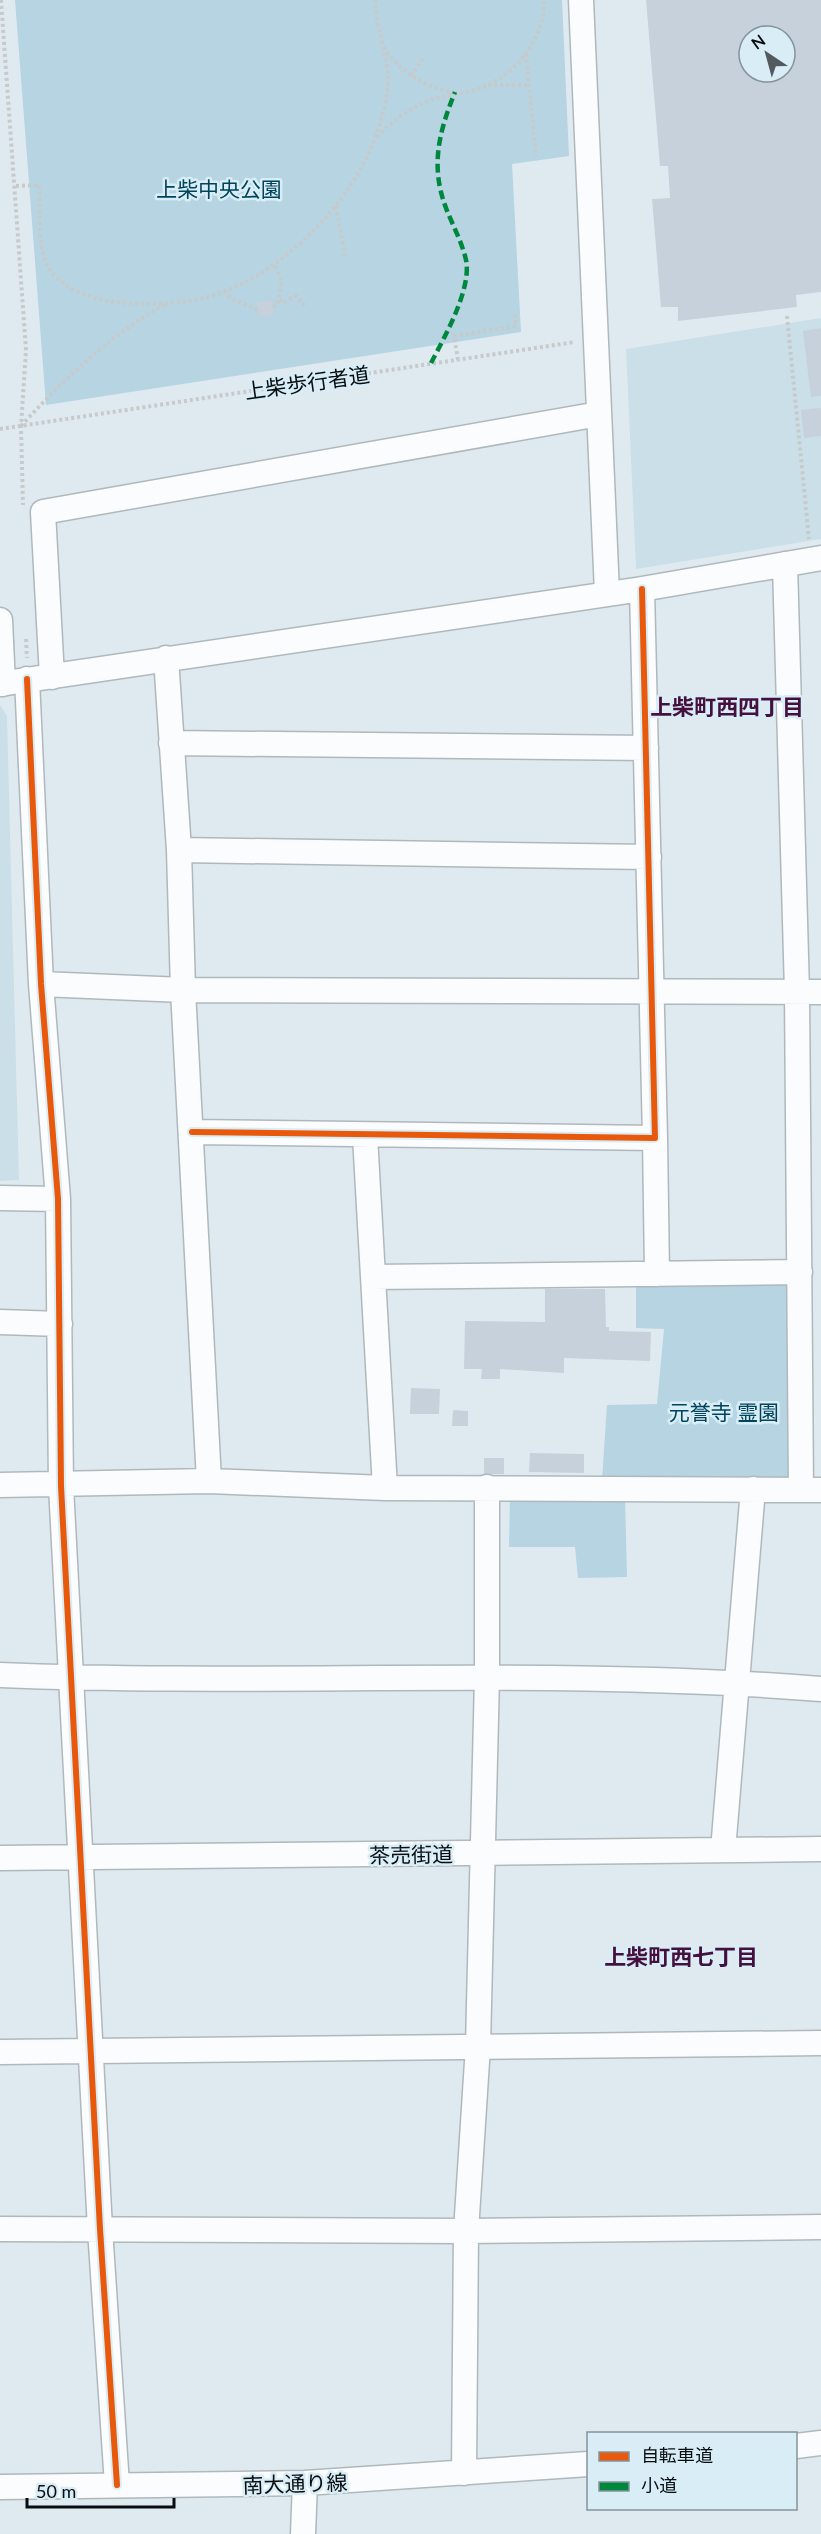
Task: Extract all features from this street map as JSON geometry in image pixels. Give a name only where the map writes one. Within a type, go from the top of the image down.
[{"type":"street","points":[[581,0],[594,339],[607,593]]},
{"type":"street","points":[[52,677],[43,512],[599,414]]},
{"type":"street","points":[[0,620],[2,684],[642,589],[785,564],[815,549]]},
{"type":"street","points":[[0,1485],[61,1486],[209,1481],[385,1488],[811,1490],[811,1371],[800,1272],[797,992],[785,564]]},
{"type":"street","points":[[642,589],[657,1274]]},
{"type":"street","points":[[166,658],[179,850],[183,990],[209,1481]]},
{"type":"street","points":[[27,679],[41,984],[58,1199],[61,1486],[80,1858],[93,2051],[100,2229],[117,2485]]},
{"type":"street","points":[[171,742],[645,748]]},
{"type":"street","points":[[179,850],[649,857]]},
{"type":"street","points":[[41,984],[183,990],[821,992]]},
{"type":"street","points":[[192,1132],[655,1138]]},
{"type":"street","points":[[364,1136],[385,1488]]},
{"type":"street","points":[[0,1198],[58,1199]]},
{"type":"street","points":[[373,1277],[800,1272]]},
{"type":"street","points":[[0,1322],[60,1324]]},
{"type":"street","points":[[464,2473],[466,2231],[478,2046],[487,1677],[487,1487]]},
{"type":"street","points":[[723,1850],[753,1490]]},
{"type":"street","points":[[0,1675],[71,1678],[487,1677],[737,1682],[821,1689]]},
{"type":"street","name":"茶売街道","points":[[0,1858],[821,1849]]},
{"type":"street","points":[[0,2052],[821,2043]]},
{"type":"street","points":[[0,2229],[466,2231],[821,2227]]},
{"type":"street","points":[[797,2446],[821,2443]]},
{"type":"street","name":"南大通り線","points":[[0,2487],[304,2483],[587,2464]]},
{"type":"street","points":[[303,2534],[304,2483]]},
{"type":"path","points":[[0,0],[16,186],[26,350],[21,427]]},
{"type":"path","points":[[16,186],[39,185],[44,253],[50,269],[59,280],[101,300],[141,304],[168,303],[224,291],[245,282],[274,264],[310,233],[336,205],[373,142],[384,108],[388,79],[375,0]]},
{"type":"path","points":[[487,85],[507,73],[526,53],[541,26],[544,0]]},
{"type":"path","points":[[381,41],[391,57],[411,76],[432,86],[454,92]]},
{"type":"path","points":[[526,53],[536,156]]},
{"type":"path","points":[[411,76],[423,58]]},
{"type":"path","points":[[373,142],[394,120],[454,92],[487,85],[529,85]]},
{"type":"path","points":[[336,205],[345,256]]},
{"type":"path","points":[[273,307],[279,300],[282,281],[274,264]]},
{"type":"path","points":[[224,291],[232,299],[258,310]]},
{"type":"path","points":[[279,300],[282,303],[296,296],[302,304],[308,305]]},
{"type":"path","points":[[21,427],[60,386],[132,323],[168,303]]},
{"type":"path","points":[[458,360],[454,336],[516,326],[515,314]]},
{"type":"path","points":[[787,316],[815,549]]},
{"type":"shaded area","points":[[821,318],[821,539],[636,569],[626,349]]},
{"type":"shaded area","points":[[0,705],[7,716],[19,1180],[0,1181]]},
{"type":"green space","name":"上柴中央公園","points":[[15,0],[562,0],[569,156],[512,164],[521,332],[46,405]]},
{"type":"green space","name":"元誉寺 霊園","points":[[791,1281],[793,1479],[602,1480],[607,1405],[657,1404],[664,1329],[636,1328],[636,1283]]},
{"type":"green space","points":[[510,1497],[625,1497],[627,1577],[578,1578],[575,1547],[509,1547]]},
{"type":"building","points":[[646,0],[821,0],[821,292],[796,295],[797,307],[678,321],[678,307],[661,307],[652,199],[670,198],[668,166],[660,166]]},
{"type":"building","points":[[272,300],[274,314],[260,318],[257,303]]},
{"type":"building","points":[[821,328],[821,396],[811,397],[803,331]]},
{"type":"building","points":[[821,408],[821,436],[804,438],[801,410]]},
{"type":"building","points":[[545,1289],[605,1289],[606,1327],[609,1327],[609,1331],[651,1332],[650,1361],[564,1358],[564,1373],[500,1369],[500,1379],[481,1379],[482,1369],[464,1369],[465,1321],[545,1322]]},
{"type":"building","points":[[411,1388],[440,1389],[439,1414],[410,1414]]},
{"type":"building","points":[[453,1410],[468,1411],[468,1426],[452,1426]]},
{"type":"building","points":[[530,1453],[584,1454],[584,1473],[529,1472]]},
{"type":"building","points":[[484,1458],[504,1458],[504,1474],[484,1474]]},
{"type":"marked path","points":[[431,363],[456,313],[467,272],[464,253],[446,208],[438,178],[438,149],[455,92]]},
{"type":"cycle path","points":[[192,1132],[655,1138],[642,589]]},
{"type":"cycle path","points":[[27,679],[41,984],[58,1199],[61,1486],[100,2229],[117,2485]]},
{"type":"district","name":"上柴町西四丁目","points":[[727,706]]},
{"type":"district","name":"上柴町西七丁目","points":[[681,1956]]}]
